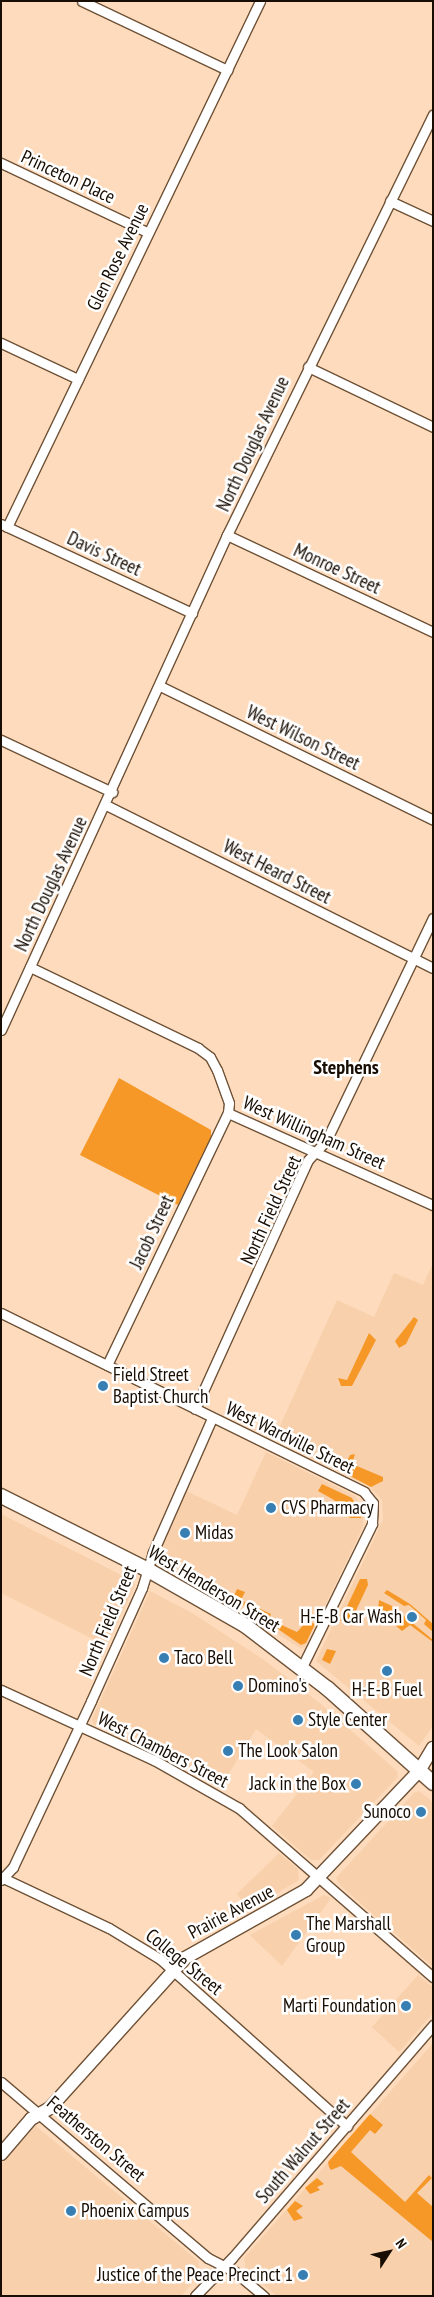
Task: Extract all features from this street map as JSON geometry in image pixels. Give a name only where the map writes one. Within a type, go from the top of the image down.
[{"type":"main road","name":"West Henderson Street","points":[[1,1496],[148,1570],[233,1619],[302,1667],[433,1782]]},
{"type":"street","points":[[82,1],[227,70]]},
{"type":"street","name":"Glen Rose Avenue","points":[[4,526],[78,379],[147,232],[260,1]]},
{"type":"street","name":"North Douglas Avenue","points":[[1,1030],[112,792],[227,536],[308,367],[433,115]]},
{"type":"street","name":"Princeton Place","points":[[1,163],[147,232]]},
{"type":"street","points":[[390,201],[433,221]]},
{"type":"street","points":[[1,343],[78,379]]},
{"type":"street","points":[[308,367],[433,427]]},
{"type":"street","name":"Davis Street","points":[[4,526],[192,613]]},
{"type":"street","name":"Monroe Street","points":[[227,536],[433,632]]},
{"type":"street","name":"West Wilson Street","points":[[160,686],[433,820]]},
{"type":"street","points":[[1,740],[112,792]]},
{"type":"street","name":"West Heard Street","points":[[106,805],[433,968]]},
{"type":"street","name":"North Field Street","points":[[195,1410],[308,1160],[326,1141],[433,918]]},
{"type":"street","name":"West Willingham Street","points":[[30,967],[198,1048],[210,1057],[217,1070],[229,1103],[228,1113],[433,1205]]},
{"type":"street","name":"Jacob Street","points":[[107,1365],[228,1113]]},
{"type":"street","name":"West Wardville Street","points":[[1,1312],[195,1410],[364,1492],[373,1503],[372,1524],[302,1667]]},
{"type":"street","name":"North Field Street","points":[[2,1878],[14,1868],[80,1726],[148,1570],[152,1552],[212,1418]]},
{"type":"street","name":"West Chambers Street","points":[[1,1690],[188,1777],[239,1808],[433,1977]]},
{"type":"street","name":"Prairie Avenue","points":[[1,2154],[31,2119],[50,2108],[173,1970],[198,1949],[294,1900],[320,1877],[419,1771],[433,1748]]},
{"type":"street","name":"College Street","points":[[2,1878],[109,1928],[146,1949],[173,1970],[347,2126]]},
{"type":"street","name":"South Walnut Street","points":[[194,2296],[347,2126],[433,2025]]},
{"type":"street","name":"Featherston Street","points":[[1,2082],[208,2258],[223,2266],[264,2296]]},
{"type":"shaded area","points":[[119,1078],[211,1130],[211,1137],[178,1205],[80,1155]]},
{"type":"shaded area","points":[[433,1263],[433,1726],[419,1746],[316,1661],[383,1520],[382,1500],[370,1487],[274,1439],[337,1300],[374,1317],[394,1273],[423,1285]]},
{"type":"shaded area","points":[[414,1317],[418,1320],[406,1344],[399,1348],[395,1341]]},
{"type":"shaded area","points":[[369,1333],[376,1340],[352,1386],[341,1386],[338,1378],[347,1380]]},
{"type":"shaded area","points":[[266,1452],[355,1496],[364,1511],[363,1527],[305,1647],[300,1648],[157,1557],[184,1490],[237,1515]]},
{"type":"shaded area","points":[[355,1454],[352,1464],[383,1477],[383,1481],[371,1487],[350,1476],[346,1464],[350,1455]]},
{"type":"shaded area","points":[[322,1484],[352,1498],[359,1511],[363,1511],[361,1518],[350,1518],[334,1500],[318,1491]]},
{"type":"shaded area","points":[[1,1514],[133,1581],[135,1585],[107,1646],[1,1593]]},
{"type":"shaded area","points":[[360,1579],[367,1579],[368,1585],[352,1619],[340,1621]]},
{"type":"shaded area","points":[[237,1589],[245,1592],[241,1600],[271,1614],[269,1619],[288,1628],[297,1632],[307,1621],[315,1624],[306,1643],[301,1645],[233,1598]]},
{"type":"shaded area","points":[[387,1590],[410,1604],[433,1624],[433,1632],[424,1624],[426,1620],[409,1605],[404,1606],[384,1593]]},
{"type":"shaded area","points":[[150,1591],[192,1613],[264,1660],[322,1705],[397,1771],[398,1777],[319,1860],[311,1860],[272,1826],[314,1772],[256,1729],[220,1788],[163,1756],[93,1724],[92,1719]]},
{"type":"shaded area","points":[[379,1600],[392,1606],[433,1640],[433,1642],[410,1625],[402,1631],[378,1610]]},
{"type":"shaded area","points":[[327,1649],[336,1651],[330,1664],[322,1660]]},
{"type":"shaded area","points":[[419,1791],[433,1802],[433,1967],[341,1886],[336,1878],[414,1793]]},
{"type":"shaded area","points":[[279,1853],[298,1869],[299,1880],[249,1910],[237,1894]]},
{"type":"shaded area","points":[[324,1895],[331,1898],[282,1966],[250,1935]]},
{"type":"shaded area","points":[[418,1975],[433,1987],[433,2013],[399,2052],[372,2027]]},
{"type":"shaded area","points":[[433,2043],[433,2296],[277,2296],[246,2270],[244,2258]]},
{"type":"shaded area","points":[[370,2114],[383,2125],[375,2134],[370,2130],[351,2152],[405,2202],[429,2175],[432,2178],[417,2193],[433,2207],[433,2242],[341,2166],[331,2170],[329,2167],[328,2162]]},
{"type":"shaded area","name":"Phoenix Campus","points":[[36,2126],[198,2261],[201,2274],[181,2296],[1,2296],[1,2164]]},
{"type":"shaded area","points":[[317,2178],[324,2184],[317,2187],[320,2190],[310,2194],[305,2188]]},
{"type":"shaded area","points":[[295,2201],[303,2206],[296,2211],[303,2218],[294,2221],[287,2210]]},
{"type":"place","name":"Field Street Baptist Church","points":[[103,1386]]},
{"type":"place","name":"CVS Pharmacy","points":[[271,1508]]},
{"type":"place","name":"Midas","points":[[185,1533]]},
{"type":"place","name":"H-E-B Car Wash","points":[[412,1617]]},
{"type":"place","name":"Taco Bell","points":[[164,1658]]},
{"type":"place","name":"H-E-B Fuel","points":[[387,1671]]},
{"type":"place","name":"Domino's","points":[[238,1686]]},
{"type":"place","name":"Style Center","points":[[298,1720]]},
{"type":"place","name":"The Look Salon","points":[[228,1751]]},
{"type":"place","name":"Jack in the Box","points":[[356,1784]]},
{"type":"place","name":"Sunoco","points":[[421,1812]]},
{"type":"place","name":"The Marshall Group","points":[[296,1935]]},
{"type":"place","name":"Marti Foundation","points":[[406,2006]]},
{"type":"place","name":"Phoenix Campus","points":[[71,2211]]},
{"type":"place","name":"Justice of the Peace Precinct 1","points":[[303,2275]]},
{"type":"district","name":"Stephens","points":[[346,1067]]}]
